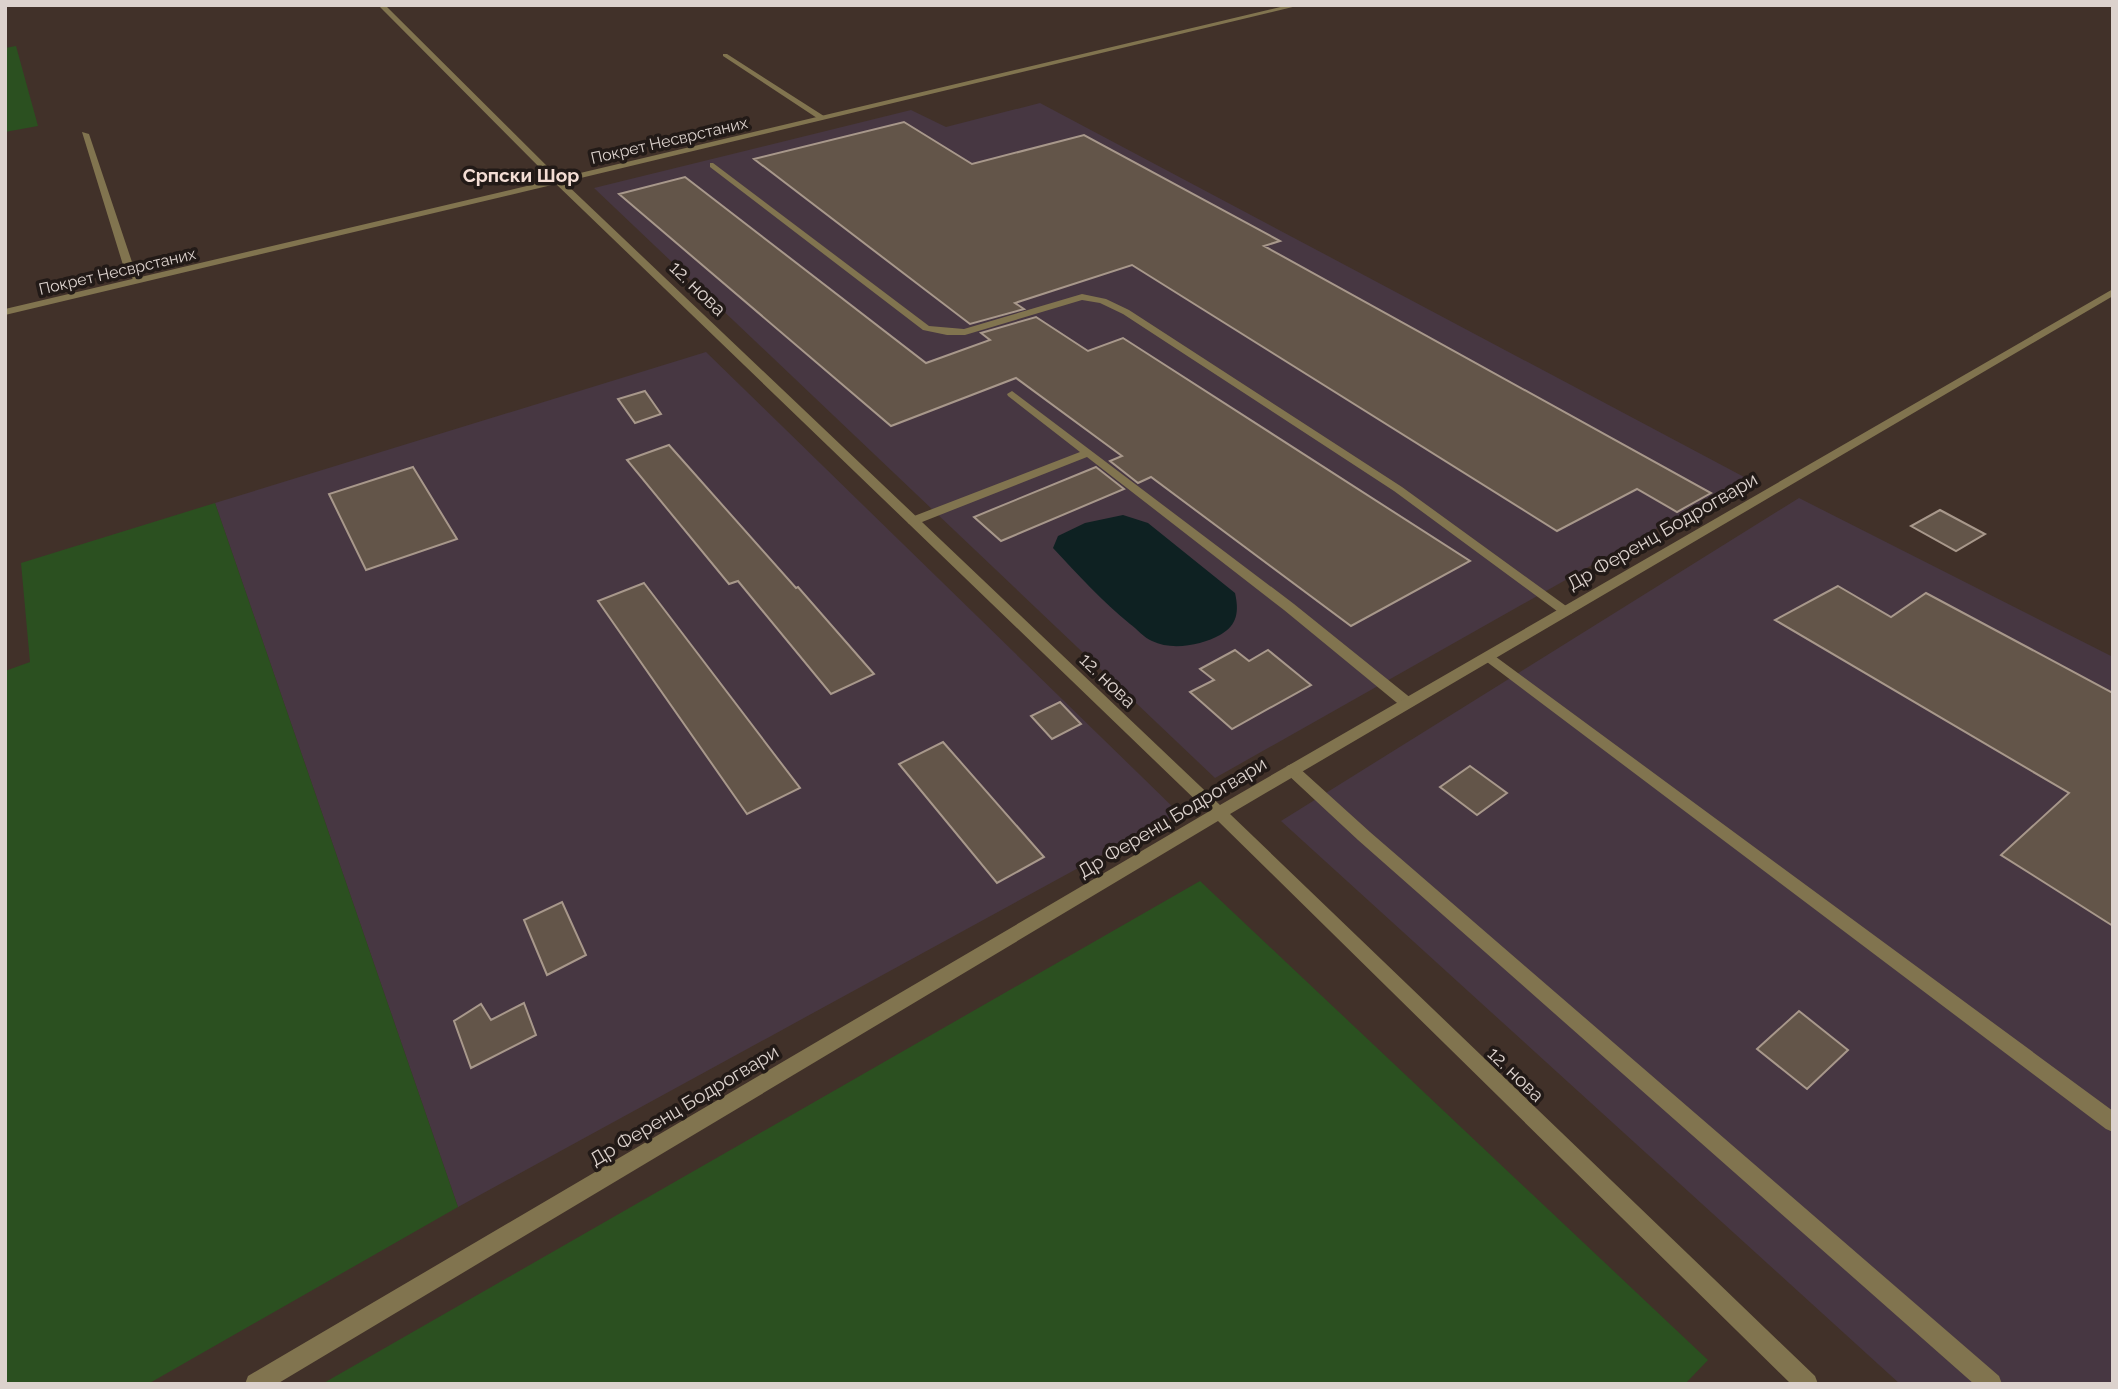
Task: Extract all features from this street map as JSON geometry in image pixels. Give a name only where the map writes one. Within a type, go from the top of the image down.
[{"type":"street","name":"12. нова","points":[[381,5],[557,180],[1219,813],[1807,1384]]},
{"type":"street","name":"Покрет Несврстаних","points":[[5,312],[1298,5]]},
{"type":"street","points":[[725,55],[823,118]]},
{"type":"street","points":[[85,134],[128,265],[138,281]]},
{"type":"street","points":[[713,165],[926,328],[965,332],[1082,298],[1103,301],[1126,312],[1398,489],[1566,611]]},
{"type":"street","name":"Др Ференц Бодрогвари","points":[[257,1384],[1292,770],[2113,292]]},
{"type":"street","points":[[1012,394],[1289,607],[1407,703]]},
{"type":"street","points":[[913,521],[1088,453]]},
{"type":"street","points":[[1488,656],[2113,1123]]},
{"type":"street","points":[[1292,770],[1991,1384]]},
{"type":"shaded area","points":[[1040,103],[1746,478],[1215,778],[594,188],[911,110],[946,127]]},
{"type":"shaded area","points":[[706,352],[1179,813],[458,1207],[215,503]]},
{"type":"shaded area","points":[[1799,498],[2113,657],[2113,1384],[1900,1384],[1281,821]]},
{"type":"green space","points":[[16,46],[38,126],[5,132],[5,48]]},
{"type":"green space","points":[[215,503],[458,1207],[148,1384],[5,1384],[5,671],[30,662],[21,563]]},
{"type":"green space","points":[[1200,881],[1708,1360],[1685,1384],[322,1384]]},
{"type":"water","points":[[1123,515],[1148,523],[1235,593],[1236,617],[1226,631],[1205,642],[1187,646],[1169,646],[1149,640],[1100,597],[1053,548],[1058,536],[1085,523]]},
{"type":"building","points":[[904,122],[972,164],[1084,135],[1280,241],[1264,246],[1711,493],[1677,512],[1637,489],[1557,531],[1132,265],[1015,303],[1024,309],[970,324],[754,159]]},
{"type":"building","points":[[685,177],[926,363],[990,340],[981,333],[1036,317],[1088,351],[1123,338],[1470,561],[1351,626],[1151,477],[1138,483],[1110,461],[1122,456],[1016,378],[891,426],[619,194]]},
{"type":"building","points":[[645,391],[661,414],[635,423],[618,399]]},
{"type":"building","points":[[669,445],[874,674],[831,694],[738,581],[729,584],[627,460]]},
{"type":"building","points":[[413,467],[457,539],[366,570],[329,494]]},
{"type":"building","points":[[1096,467],[1124,489],[1001,541],[974,517]]},
{"type":"building","points":[[1940,510],[1985,534],[1956,551],[1911,526]]},
{"type":"building","points":[[644,583],[800,788],[747,814],[598,601]]},
{"type":"building","points":[[1838,586],[1891,617],[1926,593],[2113,693],[2113,926],[2001,855],[2069,793],[1775,620]]},
{"type":"building","points":[[1235,650],[1249,661],[1268,650],[1311,685],[1232,729],[1190,692],[1214,680],[1200,669]]},
{"type":"building","points":[[1060,702],[1081,724],[1052,739],[1031,716]]},
{"type":"building","points":[[943,742],[1044,857],[997,883],[899,764]]},
{"type":"building","points":[[1470,766],[1507,793],[1477,815],[1440,787]]},
{"type":"building","points":[[562,902],[586,955],[547,975],[524,920]]},
{"type":"building","points":[[524,1003],[536,1035],[471,1068],[454,1021],[481,1004],[491,1020]]},
{"type":"building","points":[[1799,1011],[1848,1050],[1807,1089],[1757,1049]]},
{"type":"district","name":"Српски Шор","points":[[521,175]]}]
